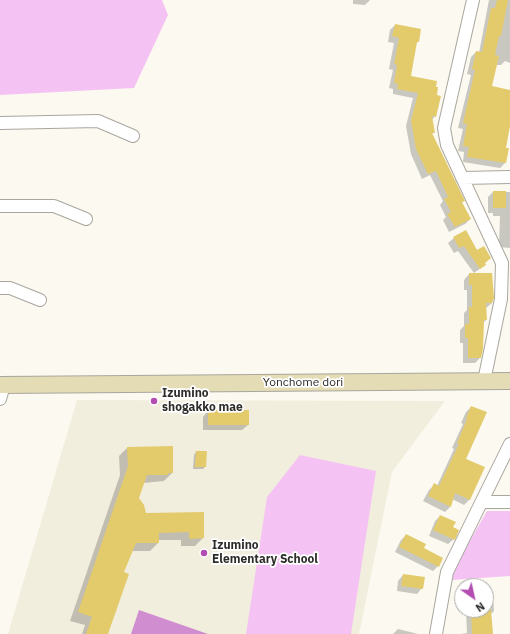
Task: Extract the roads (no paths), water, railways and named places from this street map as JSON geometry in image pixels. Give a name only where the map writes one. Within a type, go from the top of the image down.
[{"type":"street","points":[[473,0],[444,128],[446,145],[506,263],[501,299],[484,381]]},
{"type":"street","points":[[0,123],[98,121],[133,136]]},
{"type":"street","points":[[462,178],[510,177]]},
{"type":"street","points":[[0,206],[54,206],[86,219]]},
{"type":"street","points":[[0,288],[10,288],[40,300]]},
{"type":"street","name":"Yonchome dori","points":[[1,390],[510,381]]},
{"type":"street","points":[[436,634],[447,572],[510,444]]},
{"type":"street","points":[[482,502],[510,502]]},
{"type":"place","name":"Izumino shogakko mae","points":[[154,401]]},
{"type":"place","name":"Izumino Elementary School","points":[[204,553]]}]
